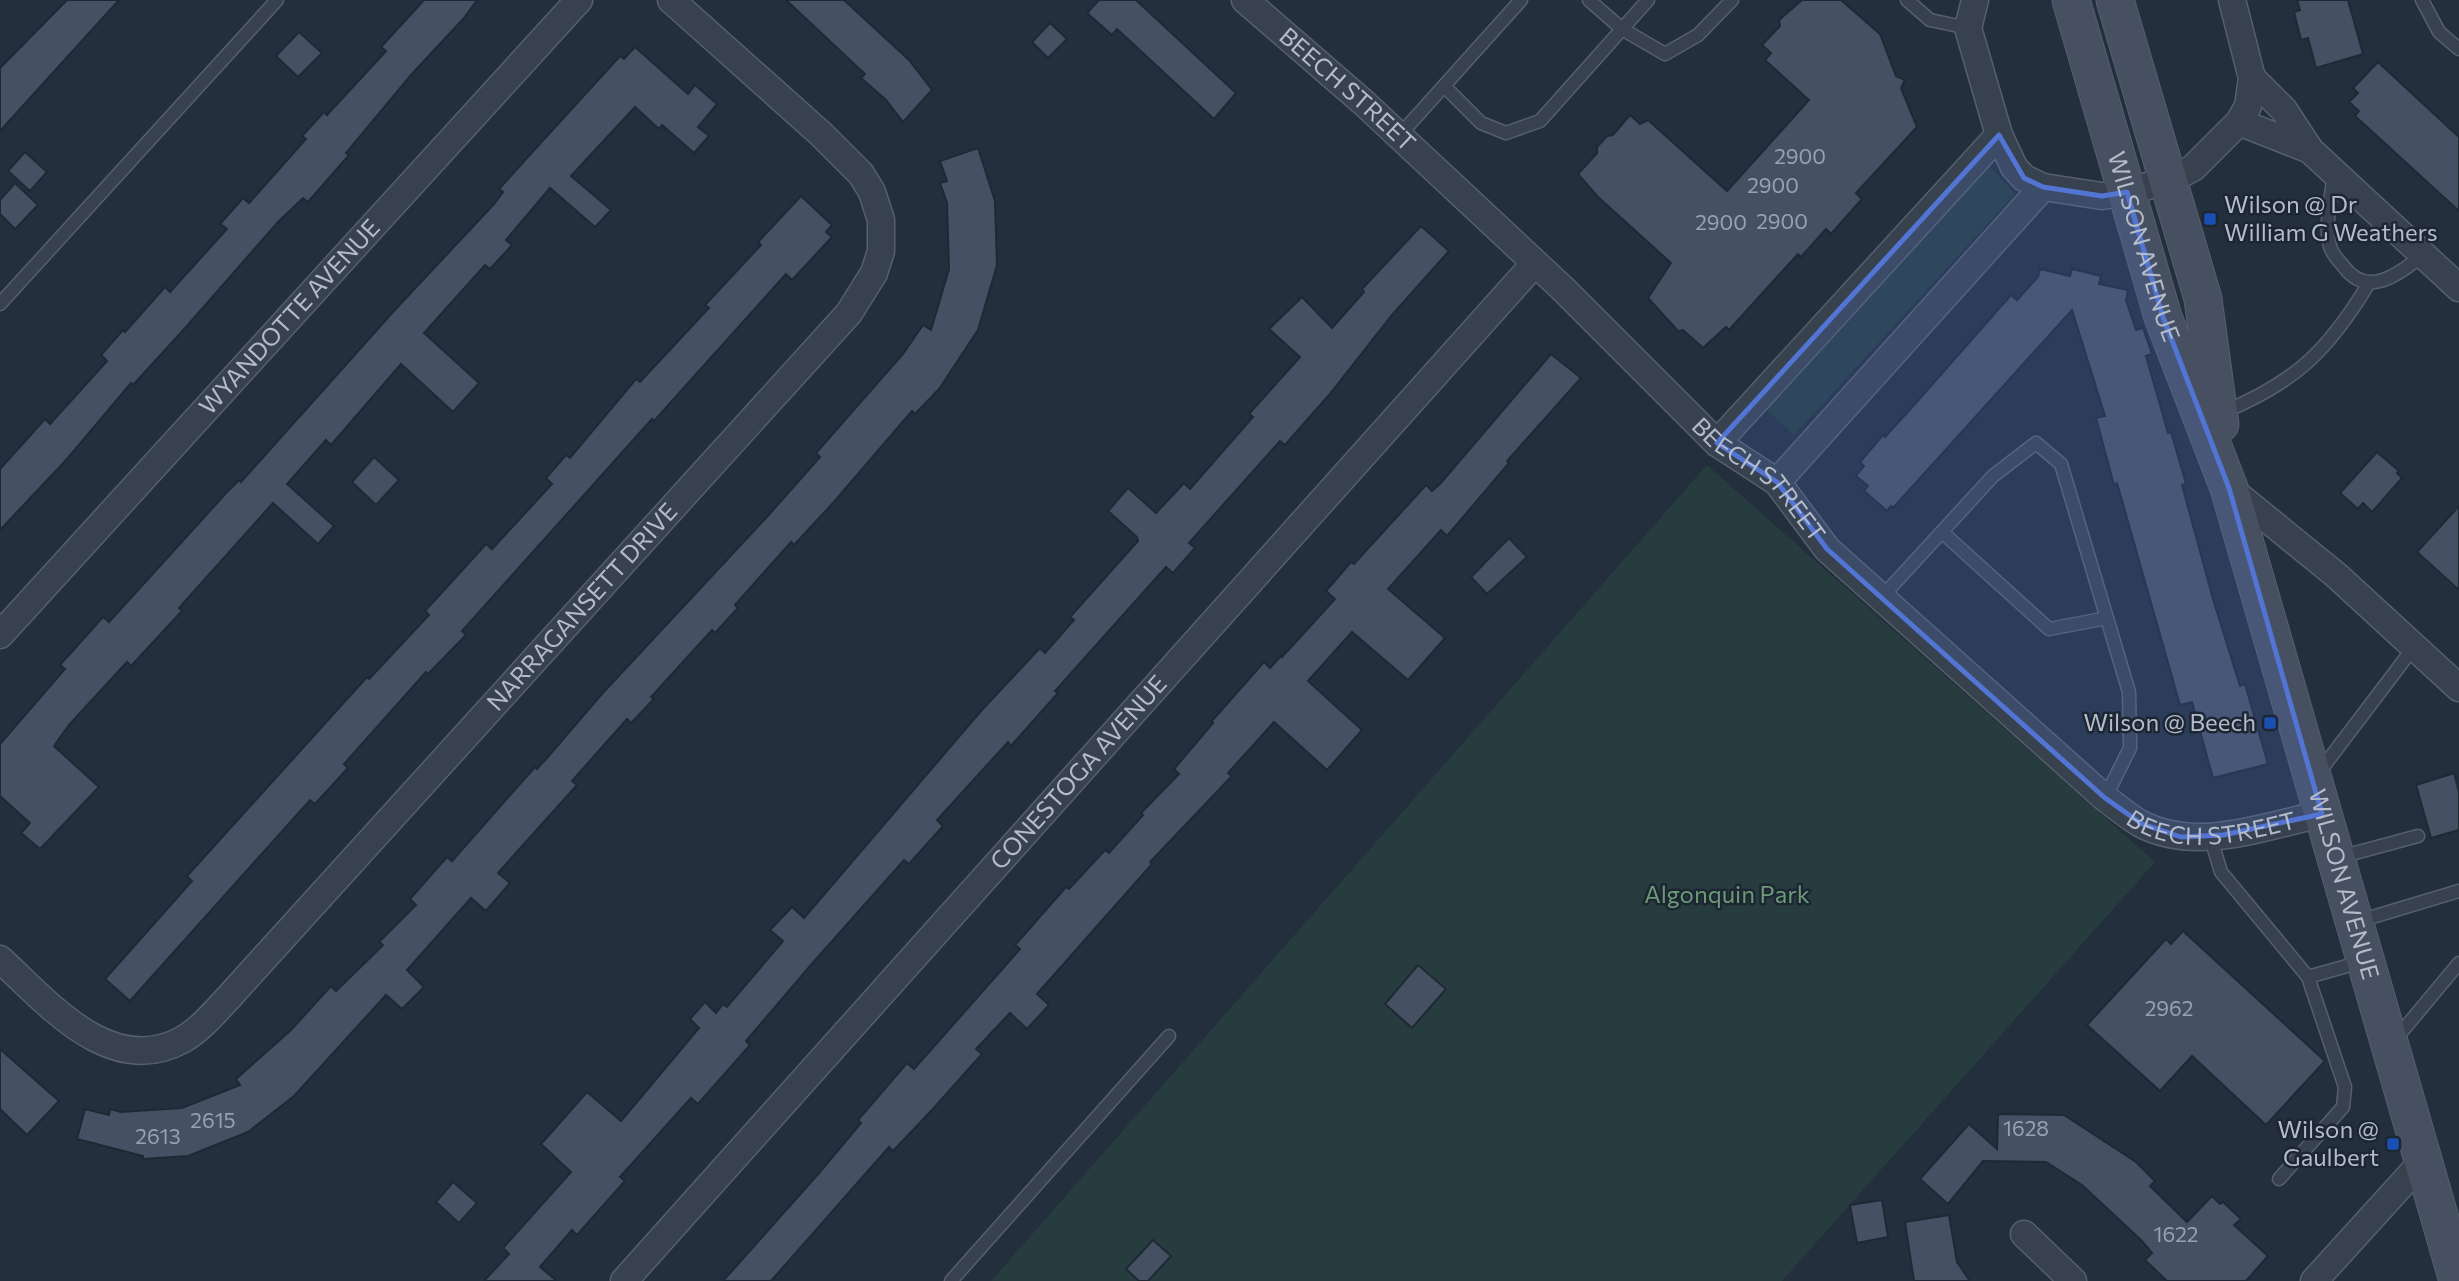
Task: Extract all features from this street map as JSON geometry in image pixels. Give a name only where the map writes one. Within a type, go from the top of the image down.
[{"type":"street","name":"WYANDOTTE AVENUE","points":[[0,635],[579,0]]},
{"type":"street","name":"NARRAGANSETT DRIVE","points":[[0,959],[70,1022],[107,1045],[147,1050],[167,1046],[194,1032],[239,987],[849,313],[874,273],[881,251],[881,220],[872,192],[861,174],[821,134],[671,0]]},
{"type":"street","name":"BEECH STREET","points":[[1245,0],[1535,263],[1717,443],[1777,482],[1827,549],[2105,799],[2142,824],[2181,837],[2210,836],[2318,797]]},
{"type":"street","points":[[1975,0],[1968,28],[1999,135],[2014,167],[2024,177],[2043,187],[2102,196],[2168,180],[2193,168],[2239,122],[2248,106],[2252,78],[2232,0]]},
{"type":"street","name":"WILSON AVENUE","points":[[2071,0],[2163,317],[2229,488],[2458,1281]]},
{"type":"street","name":"WILSON AVENUE","points":[[2115,0],[2203,299],[2229,488]]},
{"type":"street","points":[[2252,78],[2284,110],[2310,150],[2459,288]]},
{"type":"street","points":[[2239,122],[2310,150]]},
{"type":"street","points":[[1717,443],[1999,135]]},
{"type":"street","points":[[1777,482],[2043,187]]},
{"type":"street","name":"CONESTOGA AVENUE","points":[[624,1281],[1535,263]]},
{"type":"street","points":[[2229,488],[2336,575],[2459,688]]},
{"type":"street","points":[[2314,1281],[2423,1161]]},
{"type":"street","points":[[2024,1234],[2073,1281]]},
{"type":"lane","points":[[0,304],[277,0]]},
{"type":"lane","points":[[1398,137],[1445,88],[1521,0]]},
{"type":"lane","points":[[1589,0],[1622,29],[1665,54],[1698,35],[1732,0]]},
{"type":"lane","points":[[1445,88],[1481,123],[1506,133],[1540,121],[1648,0]]},
{"type":"lane","points":[[1907,0],[1930,20],[1968,28]]},
{"type":"lane","points":[[2423,0],[2439,32],[2459,49]]},
{"type":"lane","points":[[2334,173],[2329,231],[2331,250],[2350,275],[2369,283],[2392,278],[2423,255]]},
{"type":"lane","points":[[2218,414],[2261,397],[2304,367],[2348,318],[2369,283]]},
{"type":"lane","points":[[1881,598],[1993,477],[2036,443],[2061,464],[2129,692],[2130,748],[2105,799]]},
{"type":"lane","points":[[1942,532],[2049,629],[2107,618]]},
{"type":"lane","points":[[2318,797],[2414,647]]},
{"type":"lane","points":[[2210,836],[2221,872],[2308,976],[2345,1087],[2343,1107],[2279,1179]]},
{"type":"lane","points":[[2336,859],[2418,836]]},
{"type":"lane","points":[[2354,922],[2459,891]]},
{"type":"lane","points":[[2308,976],[2365,961]]},
{"type":"lane","points":[[2390,1047],[2459,963]]},
{"type":"lane","points":[[951,1281],[1169,1036]]},
{"type":"highlighted area","points":[[1999,135],[2024,178],[2043,187],[2102,196],[2127,192],[2163,317],[2229,488],[2322,814],[2223,835],[2181,837],[2142,824],[2105,798],[1827,549],[1777,482],[1717,443]]},
{"type":"green space","points":[[1989,165],[2015,194],[1794,435],[1760,404]]},
{"type":"green space","name":"Algonquin Park","points":[[1707,465],[2155,862],[1782,1281],[991,1281]]},
{"type":"building","points":[[67,0],[119,0],[0,131],[0,68]]},
{"type":"building","points":[[424,0],[477,0],[464,18],[411,75],[346,153],[349,155],[308,202],[303,198],[278,222],[186,327],[133,385],[131,383],[67,459],[0,530],[0,469],[45,419],[50,424],[107,361],[101,355],[123,330],[125,332],[165,287],[170,292],[227,229],[220,224],[243,198],[249,203],[306,139],[302,136],[324,112],[327,115],[386,51],[381,47]]},
{"type":"building","points":[[786,0],[844,0],[909,60],[932,90],[903,122],[886,100],[861,78],[865,74]]},
{"type":"building","points":[[1099,0],[1136,0],[1236,93],[1214,119],[1117,29],[1112,35],[1087,13]]},
{"type":"building","points":[[1802,0],[1841,0],[1880,34],[1896,76],[1905,80],[1901,88],[1917,127],[1856,193],[1862,199],[1831,234],[1826,229],[1801,257],[1798,254],[1729,330],[1726,327],[1703,348],[1683,330],[1678,331],[1648,298],[1671,263],[1598,197],[1578,174],[1597,153],[1597,147],[1607,136],[1613,135],[1630,115],[1640,124],[1648,120],[1727,191],[1809,100],[1765,60],[1771,53],[1762,45],[1780,26],[1779,20]]},
{"type":"building","points":[[2297,0],[2348,0],[2363,54],[2316,68],[2308,38],[2301,40],[2294,12],[2300,10]]},
{"type":"building","points":[[1050,23],[1067,39],[1048,58],[1032,42]]},
{"type":"building","points":[[299,32],[322,53],[298,77],[276,56]]},
{"type":"building","points":[[635,47],[688,94],[695,85],[717,104],[698,127],[709,136],[694,153],[662,125],[659,129],[635,107],[571,176],[611,210],[595,227],[550,188],[506,240],[512,245],[490,269],[485,265],[424,333],[479,383],[453,412],[401,364],[331,445],[326,440],[287,484],[334,526],[318,544],[273,503],[179,608],[182,611],[131,666],[127,662],[69,725],[54,746],[99,787],[40,849],[21,833],[30,823],[0,796],[0,744],[65,669],[60,665],[103,617],[109,622],[228,491],[239,480],[241,482],[494,204],[503,192],[499,189],[547,136],[620,56],[624,59]]},
{"type":"building","points":[[2378,62],[2459,137],[2459,211],[2355,116],[2359,111],[2349,102],[2358,93],[2353,88]]},
{"type":"building","points":[[978,148],[995,201],[997,265],[978,330],[939,389],[915,414],[912,411],[833,503],[794,545],[791,542],[735,605],[738,608],[715,633],[712,630],[651,697],[654,699],[631,723],[627,719],[572,781],[577,785],[498,873],[510,883],[486,911],[471,898],[407,970],[424,987],[402,1009],[386,995],[294,1096],[248,1132],[188,1156],[143,1159],[143,1156],[77,1139],[85,1109],[109,1115],[110,1109],[121,1112],[182,1108],[240,1085],[236,1079],[291,1030],[331,986],[336,991],[383,945],[379,942],[416,905],[410,899],[447,857],[452,861],[535,767],[537,769],[601,695],[766,518],[820,457],[816,453],[903,354],[923,325],[931,330],[949,269],[947,203],[940,183],[947,181],[940,161]]},
{"type":"building","points":[[25,152],[47,172],[30,191],[8,171]]},
{"type":"building","points":[[15,183],[38,205],[15,229],[0,214],[0,200]]},
{"type":"building","points":[[801,196],[832,225],[826,232],[832,237],[792,280],[786,274],[654,421],[652,419],[462,631],[466,635],[428,674],[426,672],[344,764],[348,768],[315,804],[310,800],[130,1001],[105,979],[192,881],[187,876],[367,677],[369,679],[429,615],[425,611],[486,544],[492,549],[552,484],[546,478],[566,455],[570,458],[636,379],[640,382],[709,308],[705,305],[761,245],[758,242]]},
{"type":"building","points":[[1421,226],[1449,251],[1392,315],[1329,395],[1285,445],[1280,441],[1189,543],[1195,548],[1173,573],[1166,567],[1055,691],[1058,693],[1011,746],[1008,742],[937,820],[943,826],[909,864],[904,860],[810,966],[746,1041],[750,1045],[698,1104],[691,1098],[620,1177],[625,1181],[577,1235],[572,1230],[540,1267],[557,1281],[484,1281],[509,1254],[503,1248],[571,1172],[541,1144],[587,1092],[621,1121],[699,1028],[690,1019],[705,1002],[716,1013],[723,1004],[727,1007],[783,941],[770,930],[792,907],[804,918],[981,711],[1040,648],[1045,653],[1074,620],[1070,617],[1138,541],[1137,537],[1108,511],[1128,488],[1156,513],[1184,483],[1190,489],[1253,417],[1249,414],[1300,357],[1269,329],[1302,297],[1332,328],[1364,292],[1362,289]]},
{"type":"building","points":[[2040,269],[2070,276],[2072,269],[2101,276],[2099,284],[2128,290],[2126,300],[2136,330],[2143,328],[2152,354],[2146,356],[2186,484],[2182,485],[2213,599],[2240,686],[2245,684],[2268,764],[2213,778],[2192,702],[2180,705],[2117,483],[2114,485],[2096,418],[2105,416],[2072,310],[1893,508],[1891,506],[1887,511],[1864,491],[1868,486],[1856,476],[1864,466],[1860,462],[1883,435],[1885,437],[2011,295],[2017,300],[2038,277]]},
{"type":"building","points":[[1551,354],[1581,378],[1507,461],[1509,463],[1447,536],[1441,530],[1388,589],[1445,638],[1408,680],[1352,632],[1308,681],[1362,730],[1327,770],[1274,722],[1228,773],[1232,776],[1150,862],[1152,864],[1037,994],[1049,1005],[1027,1029],[1010,1013],[976,1049],[982,1054],[893,1151],[889,1147],[771,1281],[723,1281],[820,1172],[861,1123],[858,1120],[907,1063],[914,1069],[1020,949],[1015,945],[1066,887],[1069,889],[1105,850],[1109,853],[1143,815],[1141,813],[1179,774],[1174,769],[1264,662],[1270,668],[1335,599],[1326,591],[1351,562],[1354,564],[1426,485],[1432,491],[1440,484]]},
{"type":"building","points":[[2377,452],[2399,471],[2397,473],[2402,478],[2372,512],[2363,503],[2358,509],[2340,493]]},
{"type":"building","points":[[374,457],[399,480],[376,505],[352,482]]},
{"type":"building","points":[[2459,506],[2459,590],[2417,552]]},
{"type":"building","points":[[1509,538],[1527,557],[1487,594],[1471,577]]},
{"type":"building","points":[[2454,773],[2459,792],[2459,830],[2431,838],[2416,785]]},
{"type":"building","points":[[2183,931],[2325,1061],[2266,1125],[2192,1056],[2160,1091],[2087,1025],[2166,939],[2171,944]]},
{"type":"building","points":[[1418,965],[1446,989],[1412,1028],[1385,1004]]},
{"type":"building","points":[[0,1049],[59,1101],[27,1135],[0,1109]]},
{"type":"building","points":[[1998,1114],[2064,1115],[2136,1162],[2155,1181],[2150,1186],[2187,1222],[2212,1196],[2220,1204],[2223,1202],[2241,1219],[2234,1225],[2268,1256],[2246,1281],[2167,1281],[2145,1260],[2152,1253],[2142,1241],[2082,1185],[2046,1162],[1983,1161],[1948,1204],[1920,1179],[1969,1124],[1997,1149]]},
{"type":"building","points":[[453,1182],[477,1203],[459,1223],[436,1202]]},
{"type":"building","points":[[1882,1200],[1888,1237],[1857,1243],[1850,1205]]},
{"type":"building","points":[[1949,1215],[1957,1262],[1970,1281],[1914,1281],[1905,1222]]},
{"type":"building","points":[[1153,1240],[1171,1256],[1148,1281],[1139,1281],[1126,1269]]},
{"type":"place","name":"Wilson @ Dr William G Weathers","points":[[2210,219]]},
{"type":"place","name":"Wilson @ Beech","points":[[2270,723]]},
{"type":"place","name":"Wilson @ Gaulbert","points":[[2393,1144]]}]
